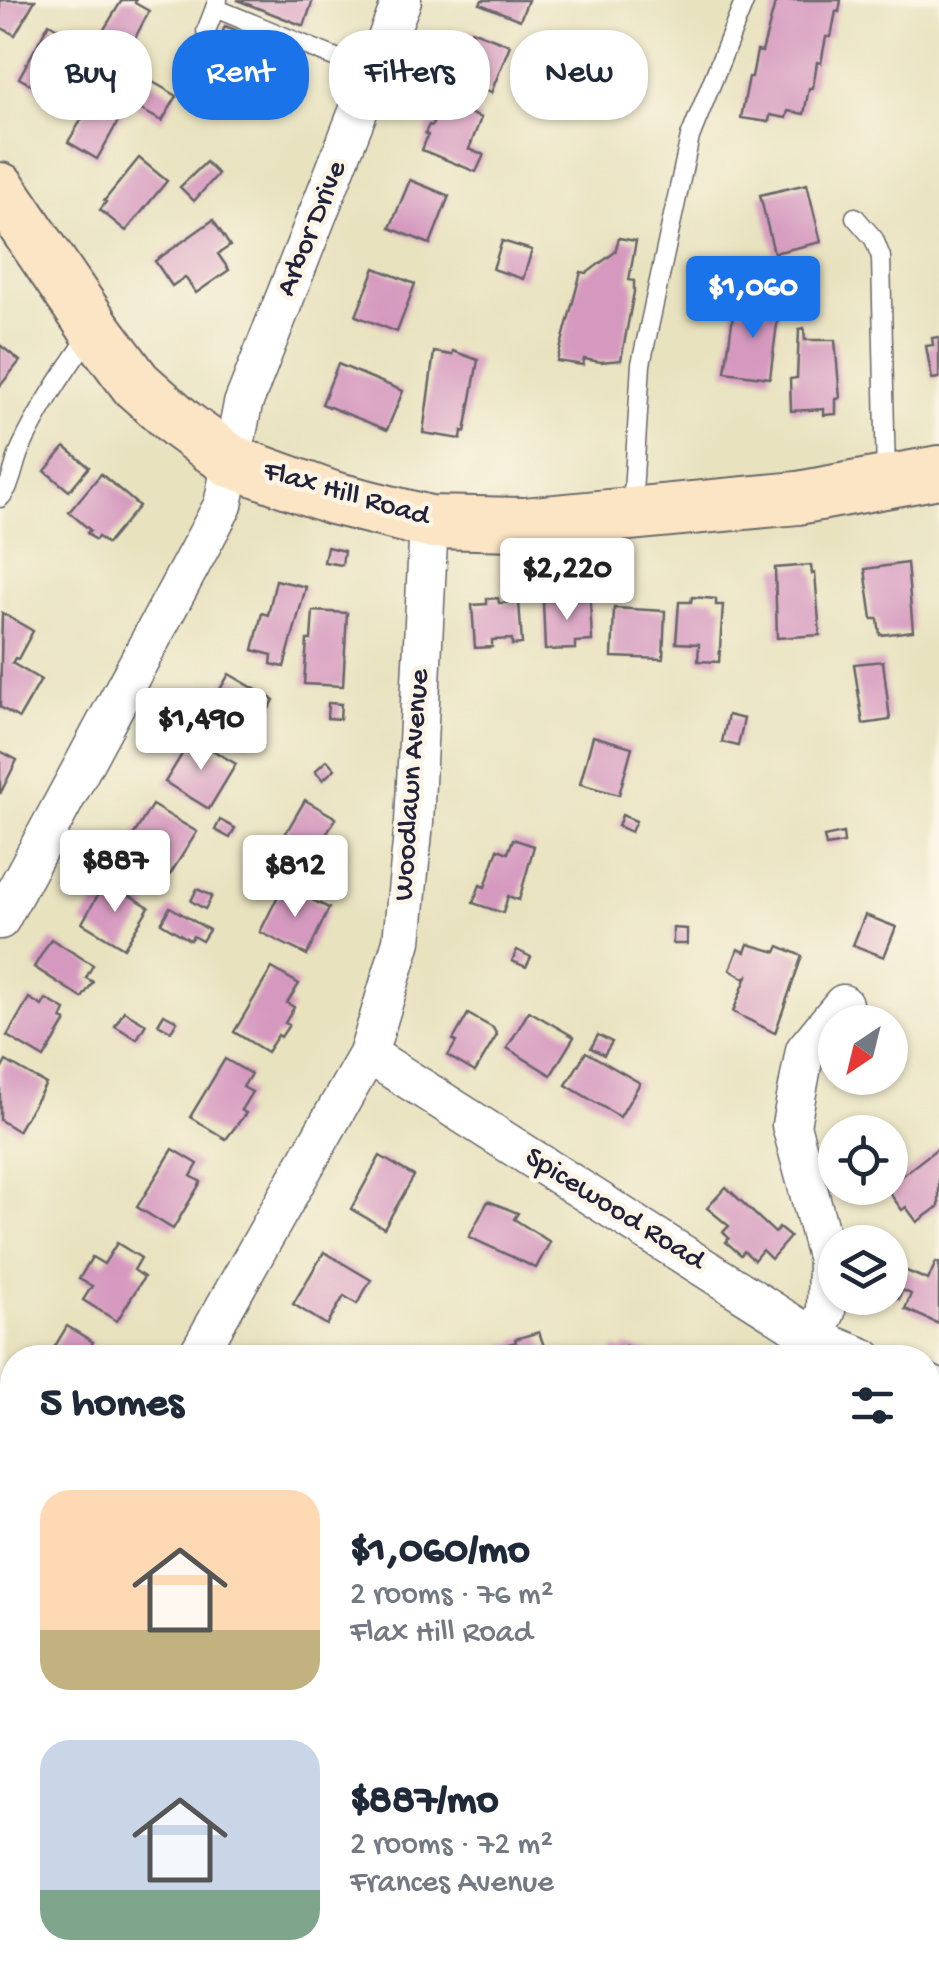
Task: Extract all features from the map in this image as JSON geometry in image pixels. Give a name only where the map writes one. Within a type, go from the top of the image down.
[{"type":"main road","name":"Flax Hill Road","points":[[0,189],[136,384],[231,461],[333,498],[430,522],[524,524],[798,498],[939,472]]},
{"type":"street","name":"Arbor Drive","points":[[391,30],[402,0]]},
{"type":"street","name":"Arbor Drive","points":[[0,920],[223,506],[242,404],[357,120]]},
{"type":"street","name":"Woodlawn Avenue","points":[[203,1345],[368,1054],[402,941],[414,823],[430,522]]},
{"type":"street","points":[[813,1336],[826,1312],[827,1260],[791,1125],[805,1050],[842,1004]]},
{"type":"street","name":"Spicewood Road","points":[[368,1054],[813,1336],[834,1345]]},
{"type":"lane","points":[[632,515],[642,364],[690,137],[745,0]]},
{"type":"lane","points":[[206,30],[217,4],[329,53]]},
{"type":"lane","points":[[855,217],[874,239],[881,256],[886,483]]},
{"type":"lane","points":[[0,498],[7,491],[19,452],[55,384],[95,329]]},
{"type":"building","points":[[0,0],[35,0],[15,35],[0,27]]},
{"type":"building","points":[[122,0],[136,0],[149,11],[139,30],[104,30]]},
{"type":"building","points":[[237,0],[313,0],[304,26]]},
{"type":"building","points":[[482,0],[528,0],[520,20],[480,4]]},
{"type":"building","points":[[776,0],[841,0],[831,37],[826,37],[821,63],[817,62],[804,114],[788,111],[786,118],[770,115],[769,122],[741,118],[749,77],[757,51],[762,52]]},
{"type":"building","points":[[490,37],[510,45],[490,93]]},
{"type":"building","points":[[30,58],[30,84],[19,78]]},
{"type":"building","points":[[152,82],[172,93],[172,104],[162,121],[152,116]]},
{"type":"building","points":[[81,120],[119,120],[97,159],[68,142]]},
{"type":"building","points":[[434,120],[480,120],[469,149],[484,155],[476,172],[422,150],[428,135],[425,133]]},
{"type":"building","points":[[139,158],[167,181],[126,231],[100,210]]},
{"type":"building","points":[[206,162],[218,174],[194,201],[180,187]]},
{"type":"building","points":[[410,180],[449,196],[430,244],[390,228]]},
{"type":"building","points":[[807,184],[821,242],[774,253],[760,195]]},
{"type":"building","points":[[213,220],[230,246],[218,254],[229,270],[196,293],[185,277],[172,286],[155,261]]},
{"type":"building","points":[[619,238],[636,241],[629,280],[634,281],[634,292],[621,360],[584,359],[583,365],[557,361],[581,272],[587,273],[615,252]]},
{"type":"building","points":[[502,241],[532,250],[523,279],[493,269]]},
{"type":"building","points":[[375,268],[415,284],[397,332],[356,316]]},
{"type":"building","points":[[769,299],[780,301],[770,378],[725,372],[734,308],[767,313]]},
{"type":"building","points":[[804,328],[805,340],[835,340],[840,398],[836,399],[836,414],[824,415],[824,409],[791,411],[790,379],[797,378],[799,329]]},
{"type":"building","points":[[939,337],[939,378],[932,379],[926,346],[933,345],[932,338]]},
{"type":"building","points":[[0,345],[20,361],[0,386]]},
{"type":"building","points":[[453,351],[478,360],[461,439],[423,433],[434,352],[452,355]]},
{"type":"building","points":[[338,364],[403,391],[387,430],[322,404]]},
{"type":"building","points":[[65,447],[89,467],[69,491],[45,471]]},
{"type":"building","points":[[101,474],[139,506],[107,544],[98,537],[95,540],[87,533],[90,530],[69,512]]},
{"type":"building","points":[[327,547],[344,551],[342,565],[324,562]]},
{"type":"building","points":[[907,563],[913,631],[880,635],[878,619],[872,619],[865,569]]},
{"type":"building","points":[[811,565],[820,635],[777,638],[775,568]]},
{"type":"building","points":[[276,580],[306,587],[284,667],[271,664],[272,655],[253,650],[262,613],[268,615]]},
{"type":"building","points":[[563,594],[575,594],[576,600],[590,599],[592,641],[575,642],[575,649],[545,650],[543,601],[563,600]]},
{"type":"building","points":[[692,597],[716,599],[716,605],[723,605],[719,662],[698,661],[699,644],[676,643],[679,602],[691,602]]},
{"type":"building","points":[[498,598],[499,603],[519,602],[522,644],[512,645],[512,639],[492,640],[492,647],[475,648],[472,605]]},
{"type":"building","points":[[614,608],[665,611],[663,659],[612,657]]},
{"type":"building","points":[[313,611],[347,613],[343,686],[304,684]]},
{"type":"building","points":[[2,613],[33,631],[12,663],[41,680],[19,718],[0,707]]},
{"type":"building","points":[[883,661],[890,720],[863,724],[854,664]]},
{"type":"building","points":[[229,674],[274,700],[248,745],[202,720]]},
{"type":"building","points":[[328,703],[341,704],[340,719],[327,718]]},
{"type":"building","points":[[728,715],[744,719],[738,746],[722,742]]},
{"type":"building","points":[[593,736],[632,747],[619,795],[580,784]]},
{"type":"building","points":[[192,738],[236,764],[209,809],[165,782]]},
{"type":"building","points":[[0,751],[17,760],[0,794]]},
{"type":"building","points":[[327,760],[335,769],[323,780],[315,771]]},
{"type":"building","points":[[305,800],[336,818],[327,833],[335,838],[312,878],[273,855]]},
{"type":"building","points":[[152,805],[197,832],[169,876],[125,849]]},
{"type":"building","points":[[622,815],[636,821],[631,832],[618,826]]},
{"type":"building","points":[[220,820],[235,828],[230,838],[215,830]]},
{"type":"building","points":[[843,833],[844,843],[826,846],[824,837]]},
{"type":"building","points":[[513,839],[534,846],[519,900],[508,896],[503,913],[473,903],[480,885],[485,887],[498,849],[508,853]]},
{"type":"building","points":[[106,881],[149,907],[124,948],[82,923]]},
{"type":"building","points":[[283,886],[329,908],[307,955],[260,932]]},
{"type":"building","points":[[197,889],[212,896],[205,909],[191,901]]},
{"type":"building","points":[[170,907],[209,930],[202,941],[193,936],[190,940],[161,923]]},
{"type":"building","points":[[865,915],[896,927],[884,957],[853,945]]},
{"type":"building","points":[[673,928],[687,929],[687,944],[673,944]]},
{"type":"building","points":[[51,939],[93,965],[86,978],[93,982],[82,998],[34,967]]},
{"type":"building","points":[[748,944],[776,952],[779,946],[802,956],[775,1033],[733,1012],[747,976],[730,970],[738,949],[745,952]]},
{"type":"building","points":[[517,950],[531,957],[526,967],[512,961]]},
{"type":"building","points":[[272,968],[299,984],[287,1003],[294,1007],[285,1023],[289,1025],[267,1052],[234,1032]]},
{"type":"building","points":[[29,998],[42,1006],[46,999],[65,1010],[61,1019],[66,1021],[44,1058],[7,1036]]},
{"type":"building","points":[[124,1011],[146,1024],[137,1039],[115,1026]]},
{"type":"building","points":[[529,1011],[574,1037],[551,1075],[507,1048]]},
{"type":"building","points":[[164,1014],[177,1021],[171,1031],[158,1024]]},
{"type":"building","points":[[468,1014],[493,1028],[497,1035],[475,1072],[448,1056]]},
{"type":"building","points":[[598,1035],[612,1042],[604,1055],[591,1048]]},
{"type":"building","points":[[586,1052],[640,1083],[620,1117],[566,1085]]},
{"type":"building","points":[[225,1059],[251,1074],[243,1087],[252,1092],[241,1110],[246,1113],[226,1139],[190,1117]]},
{"type":"building","points":[[6,1061],[46,1084],[18,1131],[0,1120],[0,1072]]},
{"type":"building","points":[[939,1147],[939,1206],[917,1222],[906,1207],[902,1210],[898,1205],[908,1205],[908,1171]]},
{"type":"building","points":[[173,1149],[198,1164],[191,1176],[201,1182],[173,1229],[137,1207]]},
{"type":"building","points":[[380,1156],[414,1176],[384,1228],[351,1209]]},
{"type":"building","points":[[726,1187],[775,1233],[779,1228],[790,1237],[771,1259],[762,1250],[754,1260],[726,1242],[729,1238],[723,1232],[729,1226],[707,1208]]},
{"type":"building","points":[[488,1201],[518,1213],[514,1219],[550,1242],[536,1268],[469,1237]]},
{"type":"building","points":[[117,1243],[141,1258],[134,1270],[144,1277],[117,1321],[83,1300],[92,1286],[79,1279],[92,1257],[104,1264]]},
{"type":"building","points":[[324,1252],[371,1280],[357,1304],[344,1296],[327,1325],[293,1304]]},
{"type":"building","points":[[936,1262],[939,1263],[939,1324],[908,1310],[908,1272],[928,1280]]},
{"type":"building","points":[[67,1326],[93,1342],[91,1345],[56,1345]]},
{"type":"building","points":[[539,1332],[544,1345],[506,1345],[516,1342],[515,1339]]}]
